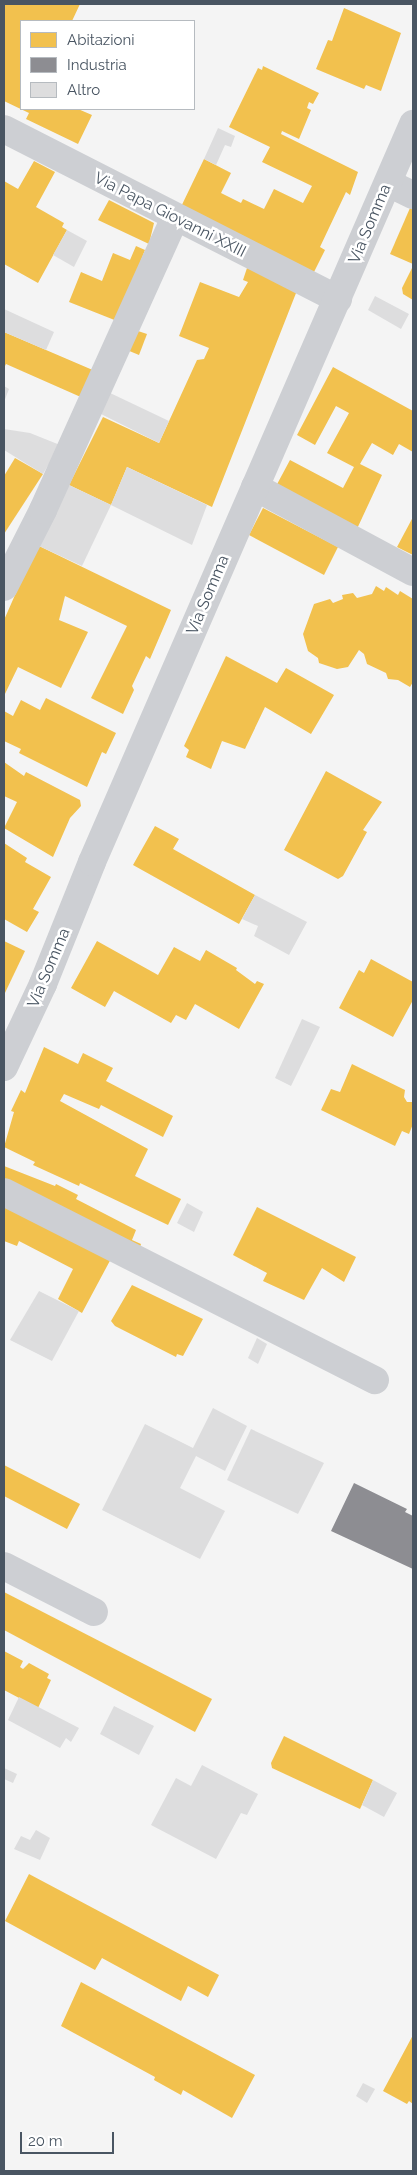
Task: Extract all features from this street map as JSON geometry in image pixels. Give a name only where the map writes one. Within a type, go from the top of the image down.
[{"type":"street","name":"Via Somma","points":[[4,1067],[43,984],[255,487],[413,124]]},
{"type":"street","name":"Via Papa Giovanni XXIII","points":[[4,129],[175,218],[338,299]]},
{"type":"street","points":[[388,183],[413,194]]},
{"type":"street","points":[[4,587],[44,510],[175,218]]},
{"type":"street","points":[[255,487],[413,572]]},
{"type":"street","points":[[4,1192],[375,1380]]},
{"type":"street","points":[[4,1566],[94,1612]]},
{"type":"building: Abitazioni","points":[[4,4],[80,4],[72,20],[20,20],[20,109],[4,101]]},
{"type":"building: Abitazioni","points":[[344,8],[401,33],[381,91],[366,85],[364,89],[316,69],[328,40],[332,41]]},
{"type":"building: Abitazioni","points":[[263,66],[319,93],[313,104],[309,102],[307,108],[311,110],[299,139],[282,131],[281,134],[358,172],[350,195],[346,192],[320,247],[325,250],[312,276],[178,213],[204,159],[231,173],[221,193],[241,203],[243,199],[264,209],[274,189],[303,203],[312,186],[262,162],[270,147],[229,127],[258,68],[262,70]]},
{"type":"building: Abitazioni","points":[[23,110],[80,110],[92,115],[78,144],[26,119],[29,113]]},
{"type":"building: Abitazioni","points":[[34,161],[55,172],[36,207],[64,223],[62,227],[67,230],[38,283],[4,264],[4,181],[18,189]]},
{"type":"building: Abitazioni","points":[[109,200],[154,223],[149,244],[98,220]]},
{"type":"building: Abitazioni","points":[[410,208],[413,210],[413,264],[390,254]]},
{"type":"building: Abitazioni","points":[[136,246],[145,250],[117,321],[69,302],[81,272],[102,281],[113,253],[130,260]]},
{"type":"building: Abitazioni","points":[[413,266],[413,300],[403,294],[402,288]]},
{"type":"building: Abitazioni","points":[[247,268],[298,288],[212,507],[127,467],[111,505],[69,485],[103,417],[159,443],[197,360],[204,359],[209,348],[179,336],[200,282],[239,297],[248,282],[243,280]]},
{"type":"building: Abitazioni","points":[[135,330],[147,334],[139,355],[127,350]]},
{"type":"building: Abitazioni","points":[[4,332],[95,371],[83,398],[6,364],[4,368]]},
{"type":"building: Abitazioni","points":[[333,367],[413,411],[413,452],[399,444],[393,455],[372,443],[360,464],[382,475],[356,531],[275,488],[290,460],[343,488],[354,467],[327,453],[349,413],[336,406],[315,445],[297,435]]},
{"type":"building: Abitazioni","points":[[15,458],[43,474],[4,534],[4,476]]},
{"type":"building: Abitazioni","points":[[263,508],[338,547],[324,575],[249,535]]},
{"type":"building: Abitazioni","points":[[413,517],[413,555],[397,547]]},
{"type":"building: Abitazioni","points":[[37,545],[171,610],[150,659],[146,656],[132,686],[134,690],[123,714],[91,698],[127,626],[65,596],[59,620],[88,632],[61,688],[18,667],[4,696],[4,620]]},
{"type":"building: Abitazioni","points":[[376,586],[384,591],[386,587],[398,595],[400,591],[413,599],[413,682],[410,687],[398,680],[388,679],[386,673],[367,664],[364,654],[359,650],[348,667],[337,669],[319,663],[318,658],[308,651],[303,634],[314,604],[330,599],[333,603],[343,599],[342,595],[353,593],[357,598],[372,594]]},
{"type":"building: Abitazioni","points":[[226,656],[277,683],[286,668],[334,695],[311,734],[265,707],[245,749],[222,741],[211,769],[186,757],[189,750],[184,746]]},
{"type":"building: Abitazioni","points":[[46,698],[116,733],[106,754],[102,752],[87,787],[19,753],[21,749],[4,741],[4,711],[13,716],[21,700],[40,710]]},
{"type":"building: Abitazioni","points":[[4,762],[24,776],[26,772],[80,800],[81,806],[70,818],[53,857],[4,828],[17,802],[4,796]]},
{"type":"building: Abitazioni","points":[[326,771],[382,802],[363,830],[367,832],[343,876],[338,879],[284,850]]},
{"type":"building: Abitazioni","points":[[155,826],[179,839],[173,849],[255,895],[239,924],[133,865]]},
{"type":"building: Abitazioni","points":[[4,843],[27,858],[25,862],[51,877],[33,909],[39,912],[27,932],[4,919]]},
{"type":"building: Abitazioni","points":[[4,941],[25,951],[4,995]]},
{"type":"building: Abitazioni","points":[[97,941],[158,975],[174,947],[200,961],[206,950],[237,968],[236,970],[255,984],[257,981],[264,984],[239,1029],[195,1004],[186,1020],[176,1015],[171,1023],[114,991],[105,1007],[71,988]]},
{"type":"building: Abitazioni","points":[[371,959],[413,982],[413,1000],[393,1037],[339,1008],[359,970],[364,973]]},
{"type":"building: Abitazioni","points":[[44,1047],[78,1064],[83,1053],[113,1068],[106,1081],[173,1116],[163,1137],[101,1105],[99,1109],[64,1094],[60,1101],[148,1149],[135,1176],[181,1199],[168,1225],[80,1183],[79,1186],[33,1165],[35,1162],[4,1147],[14,1112],[11,1111],[21,1090],[25,1093]]},
{"type":"building: Abitazioni","points":[[352,1064],[405,1090],[404,1097],[407,1102],[413,1102],[413,1124],[409,1134],[402,1131],[395,1146],[321,1110],[331,1089],[340,1092]]},
{"type":"building: Abitazioni","points":[[4,1166],[55,1186],[56,1184],[78,1195],[76,1199],[136,1230],[132,1240],[141,1244],[139,1251],[4,1186]]},
{"type":"building: Abitazioni","points":[[4,1200],[113,1255],[82,1313],[58,1299],[73,1269],[19,1241],[17,1246],[4,1241]]},
{"type":"building: Abitazioni","points":[[257,1207],[356,1257],[344,1282],[322,1268],[304,1300],[263,1281],[267,1273],[233,1255]]},
{"type":"building: Abitazioni","points":[[132,1285],[203,1319],[183,1356],[177,1354],[176,1357],[115,1326],[111,1321]]},
{"type":"building: Abitazioni","points":[[4,1465],[80,1504],[67,1529],[4,1496]]},
{"type":"building: Abitazioni","points":[[4,1592],[212,1699],[195,1732],[4,1630]]},
{"type":"building: Abitazioni","points":[[4,1651],[23,1661],[20,1667],[23,1669],[29,1663],[49,1674],[47,1678],[51,1680],[38,1708],[4,1690]]},
{"type":"building: Abitazioni","points":[[284,1736],[373,1780],[360,1809],[272,1768],[271,1763]]},
{"type":"building: Abitazioni","points":[[29,1874],[219,1975],[208,1997],[188,1986],[181,2001],[102,1958],[95,1970],[5,1921]]},
{"type":"building: Abitazioni","points":[[81,1982],[255,2075],[232,2118],[183,2090],[181,2095],[154,2080],[155,2077],[61,2026]]},
{"type":"building: Abitazioni","points":[[413,2035],[413,2104],[409,2101],[407,2104],[383,2091]]},
{"type":"building: Industria","points":[[354,1483],[407,1509],[405,1512],[413,1516],[413,1569],[331,1531]]},
{"type":"building: Altro","points":[[218,128],[235,136],[231,147],[225,145],[216,165],[204,159]]},
{"type":"building: Altro","points":[[67,230],[87,241],[74,267],[53,255]]},
{"type":"building: Altro","points":[[375,296],[409,314],[401,329],[368,310]]},
{"type":"building: Altro","points":[[4,309],[54,332],[46,350],[4,332]]},
{"type":"building: Altro","points":[[4,386],[9,389],[4,402]]},
{"type":"building: Altro","points":[[108,392],[169,421],[159,443],[99,413]]},
{"type":"building: Altro","points":[[4,429],[30,433],[60,445],[43,474],[4,450]]},
{"type":"building: Altro","points":[[127,467],[207,505],[192,545],[111,505]]},
{"type":"building: Altro","points":[[69,485],[111,505],[82,566],[39,546]]},
{"type":"building: Altro","points":[[255,895],[307,922],[289,955],[254,936],[258,926],[242,919]]},
{"type":"building: Altro","points":[[302,1019],[320,1027],[291,1086],[275,1078]]},
{"type":"building: Altro","points":[[187,1203],[203,1212],[194,1232],[177,1223]]},
{"type":"building: Altro","points":[[39,1291],[79,1311],[52,1361],[10,1340]]},
{"type":"building: Altro","points":[[257,1338],[267,1344],[258,1364],[248,1358]]},
{"type":"building: Altro","points":[[213,1408],[247,1426],[225,1471],[196,1456],[180,1488],[225,1511],[200,1559],[102,1510],[145,1424],[193,1448]]},
{"type":"building: Altro","points":[[251,1429],[324,1463],[298,1514],[227,1480]]},
{"type":"building: Altro","points":[[19,1697],[79,1728],[71,1742],[66,1738],[60,1748],[8,1720]]},
{"type":"building: Altro","points":[[114,1706],[154,1726],[139,1755],[100,1734]]},
{"type":"building: Altro","points":[[202,1765],[258,1794],[247,1815],[241,1813],[216,1859],[151,1825],[176,1778],[191,1786]]},
{"type":"building: Altro","points":[[4,1768],[17,1774],[13,1783],[4,1779]]},
{"type":"building: Altro","points":[[373,1780],[397,1793],[384,1817],[362,1805]]},
{"type":"building: Altro","points":[[36,1830],[50,1838],[40,1860],[14,1849],[21,1836],[30,1840]]},
{"type":"building: Altro","points":[[363,2083],[375,2089],[367,2103],[356,2096]]}]
